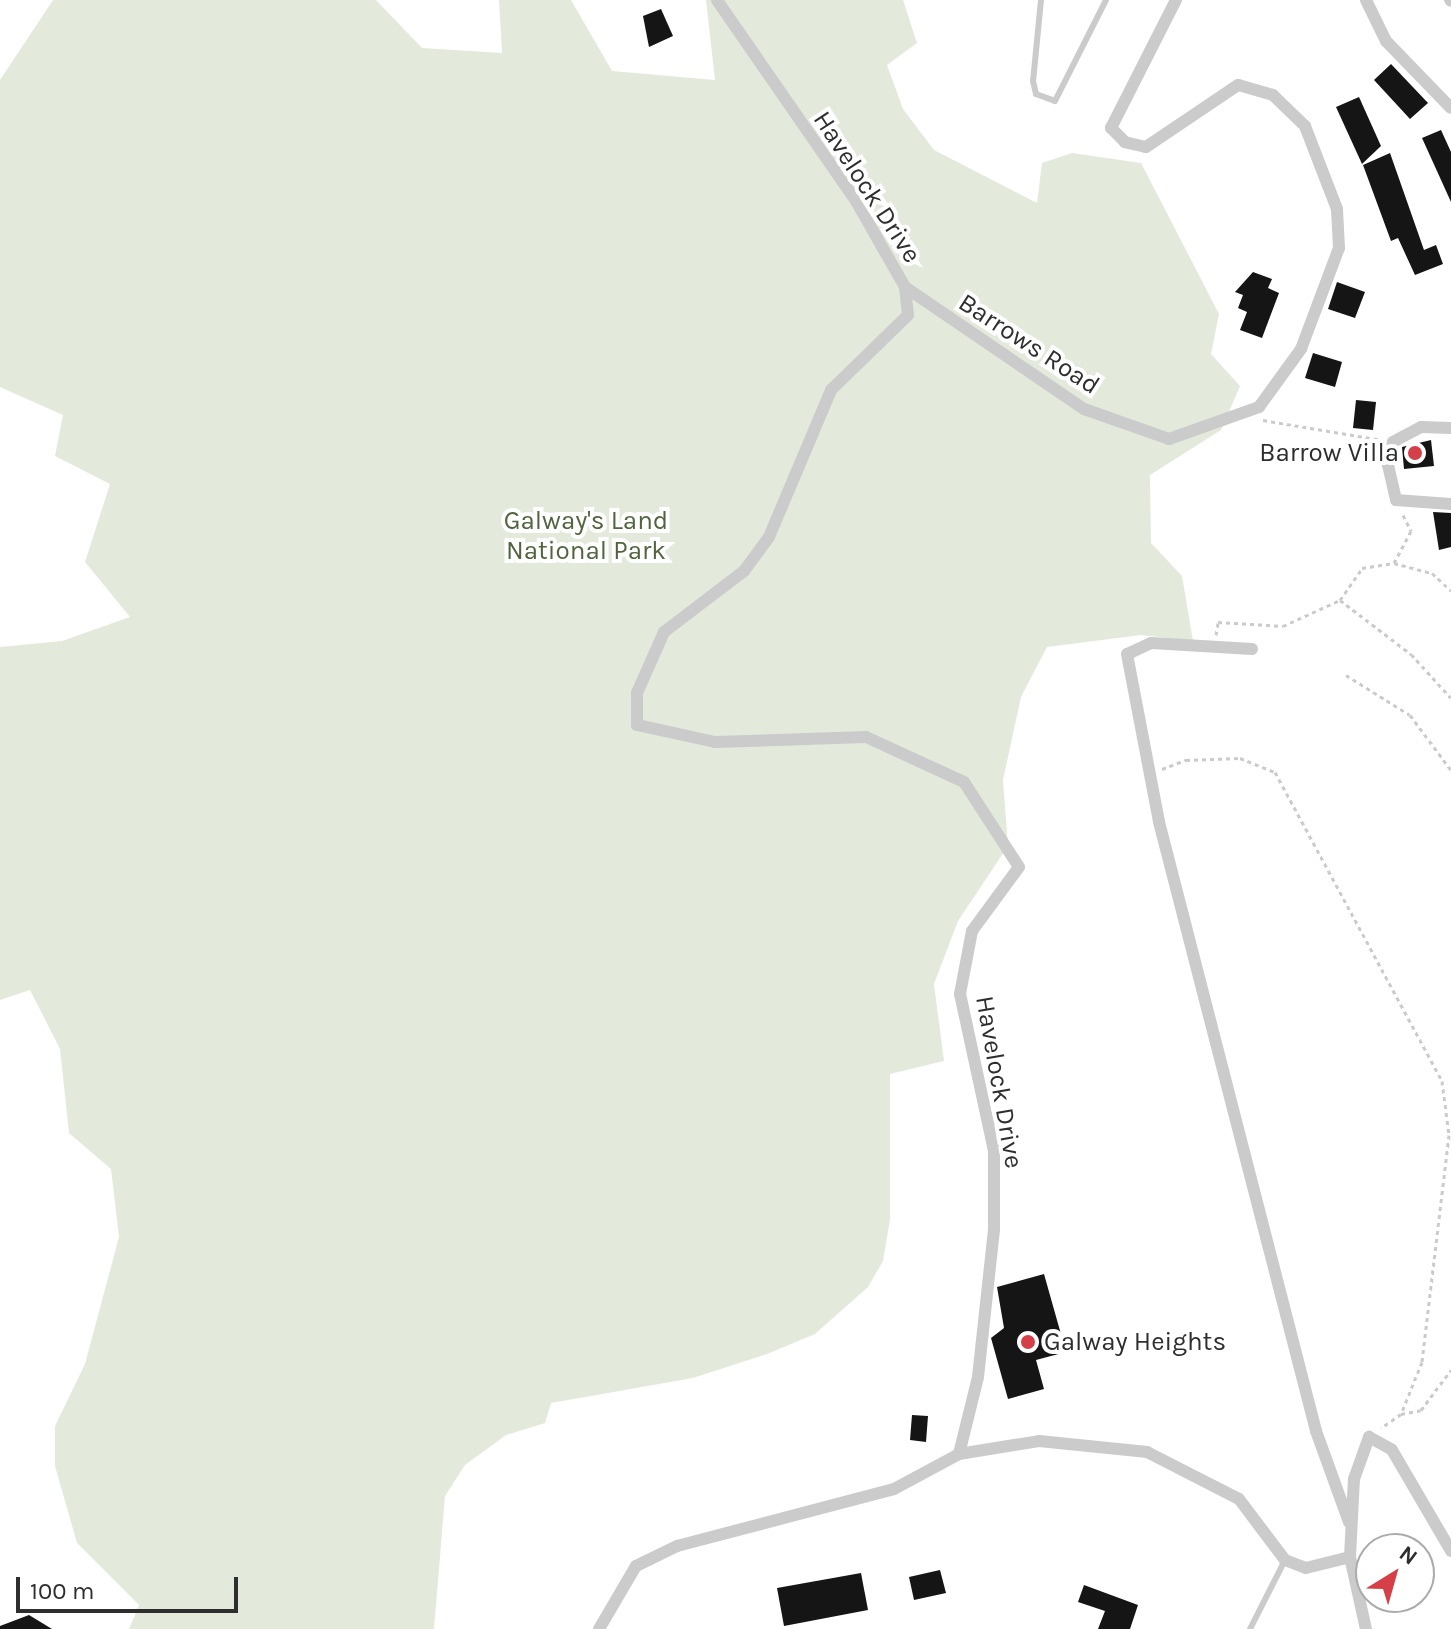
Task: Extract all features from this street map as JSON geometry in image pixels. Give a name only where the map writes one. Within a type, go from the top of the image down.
[{"type":"street","name":"Havelock Drive","points":[[717,0],[905,287],[908,315],[831,390],[769,537],[744,571],[664,632],[637,693],[637,725],[715,742],[866,737],[964,782],[1019,867],[963,953],[960,994],[994,1151],[994,1230],[978,1377],[959,1454]]},
{"type":"street","name":"Barrows Road","points":[[905,287],[1084,409],[1169,439],[1259,407],[1301,349],[1339,248],[1337,209],[1305,126],[1273,95],[1238,85],[1180,117],[1146,147],[1125,142],[1111,128],[1176,0]]},
{"type":"street","points":[[1366,0],[1386,41],[1451,108]]},
{"type":"street","points":[[1451,428],[1421,427],[1393,442],[1388,465],[1396,500],[1451,504]]},
{"type":"street","points":[[1252,649],[1151,643],[1127,654],[1151,773],[1316,1431],[1349,1522]]},
{"type":"street","points":[[1366,1629],[1350,1557],[1349,1522],[1369,1437],[1392,1450],[1451,1551]]},
{"type":"street","points":[[599,1629],[636,1566],[650,1559],[894,1489],[959,1454],[1039,1441],[1147,1452],[1239,1499],[1285,1560],[1306,1568],[1350,1557]]},
{"type":"lane","points":[[1041,0],[1033,81],[1036,94],[1055,101],[1106,0]]},
{"type":"lane","points":[[1250,1629],[1285,1560]]},
{"type":"path","points":[[1235,415],[1393,442]]},
{"type":"path","points":[[1394,563],[1411,531],[1396,500]]},
{"type":"path","points":[[1215,648],[1218,622],[1283,626],[1340,600],[1362,568],[1394,563],[1432,573],[1451,591]]},
{"type":"path","points":[[1340,600],[1411,654],[1451,698]]},
{"type":"path","points":[[1346,675],[1410,715],[1451,770]]},
{"type":"path","points":[[1151,773],[1186,760],[1240,758],[1275,772],[1442,1081],[1449,1135],[1445,1190],[1422,1362],[1401,1414]]},
{"type":"path","points":[[1369,1437],[1401,1414],[1421,1410],[1451,1370]]},
{"type":"green space","name":"Galway's Land National Park","points":[[53,0],[376,0],[422,48],[502,53],[499,0],[571,0],[612,71],[715,80],[706,0],[903,0],[917,43],[887,65],[903,109],[934,150],[1037,203],[1042,163],[1072,153],[1141,163],[1219,314],[1211,354],[1240,386],[1221,430],[1150,475],[1151,543],[1182,576],[1193,641],[1141,635],[1047,647],[1021,697],[1003,780],[1008,846],[958,921],[934,984],[944,1061],[890,1074],[890,1219],[883,1261],[868,1287],[815,1334],[767,1354],[693,1378],[551,1403],[545,1423],[506,1435],[465,1465],[445,1496],[434,1629],[129,1629],[139,1605],[77,1543],[55,1466],[55,1426],[85,1364],[119,1237],[111,1169],[69,1133],[60,1049],[30,990],[0,1000],[0,647],[62,641],[130,617],[85,562],[110,484],[55,456],[63,415],[0,387],[0,80]]},
{"type":"building","points":[[661,9],[673,36],[649,47],[643,16]]},
{"type":"building","points":[[1391,64],[1428,103],[1410,119],[1374,80]]},
{"type":"building","points":[[1359,97],[1381,146],[1362,164],[1336,107]]},
{"type":"building","points":[[1441,130],[1451,152],[1451,202],[1422,138]]},
{"type":"building","points":[[1390,153],[1424,250],[1436,245],[1443,264],[1415,275],[1398,238],[1391,241],[1363,165]]},
{"type":"building","points":[[1253,272],[1272,279],[1268,288],[1279,293],[1262,338],[1240,330],[1247,312],[1238,308],[1243,295],[1235,292]]},
{"type":"building","points":[[1337,282],[1365,292],[1355,318],[1328,309]]},
{"type":"building","points":[[1313,353],[1342,362],[1335,387],[1305,378]]},
{"type":"building","points":[[1356,400],[1376,402],[1373,430],[1353,428]]},
{"type":"building","points":[[1431,440],[1434,466],[1404,469],[1402,447]]},
{"type":"building","points":[[1433,512],[1451,513],[1451,547],[1439,550]]},
{"type":"building","name":"Galway Heights","points":[[1044,1274],[1066,1352],[1036,1360],[1044,1389],[1008,1399],[991,1338],[1004,1328],[997,1287]]},
{"type":"building","points":[[912,1415],[928,1416],[926,1442],[910,1440]]},
{"type":"building","points":[[940,1570],[946,1593],[914,1600],[909,1577]]},
{"type":"building","points":[[861,1573],[868,1610],[784,1626],[777,1588]]},
{"type":"building","points":[[1084,1585],[1138,1605],[1130,1629],[1098,1629],[1105,1611],[1078,1602]]},
{"type":"building","points":[[29,1615],[52,1629],[0,1629],[0,1626]]},
{"type":"place","name":"Barrow Villa","points":[[1415,453]]},
{"type":"place","name":"Galway Heights","points":[[1028,1342]]}]
